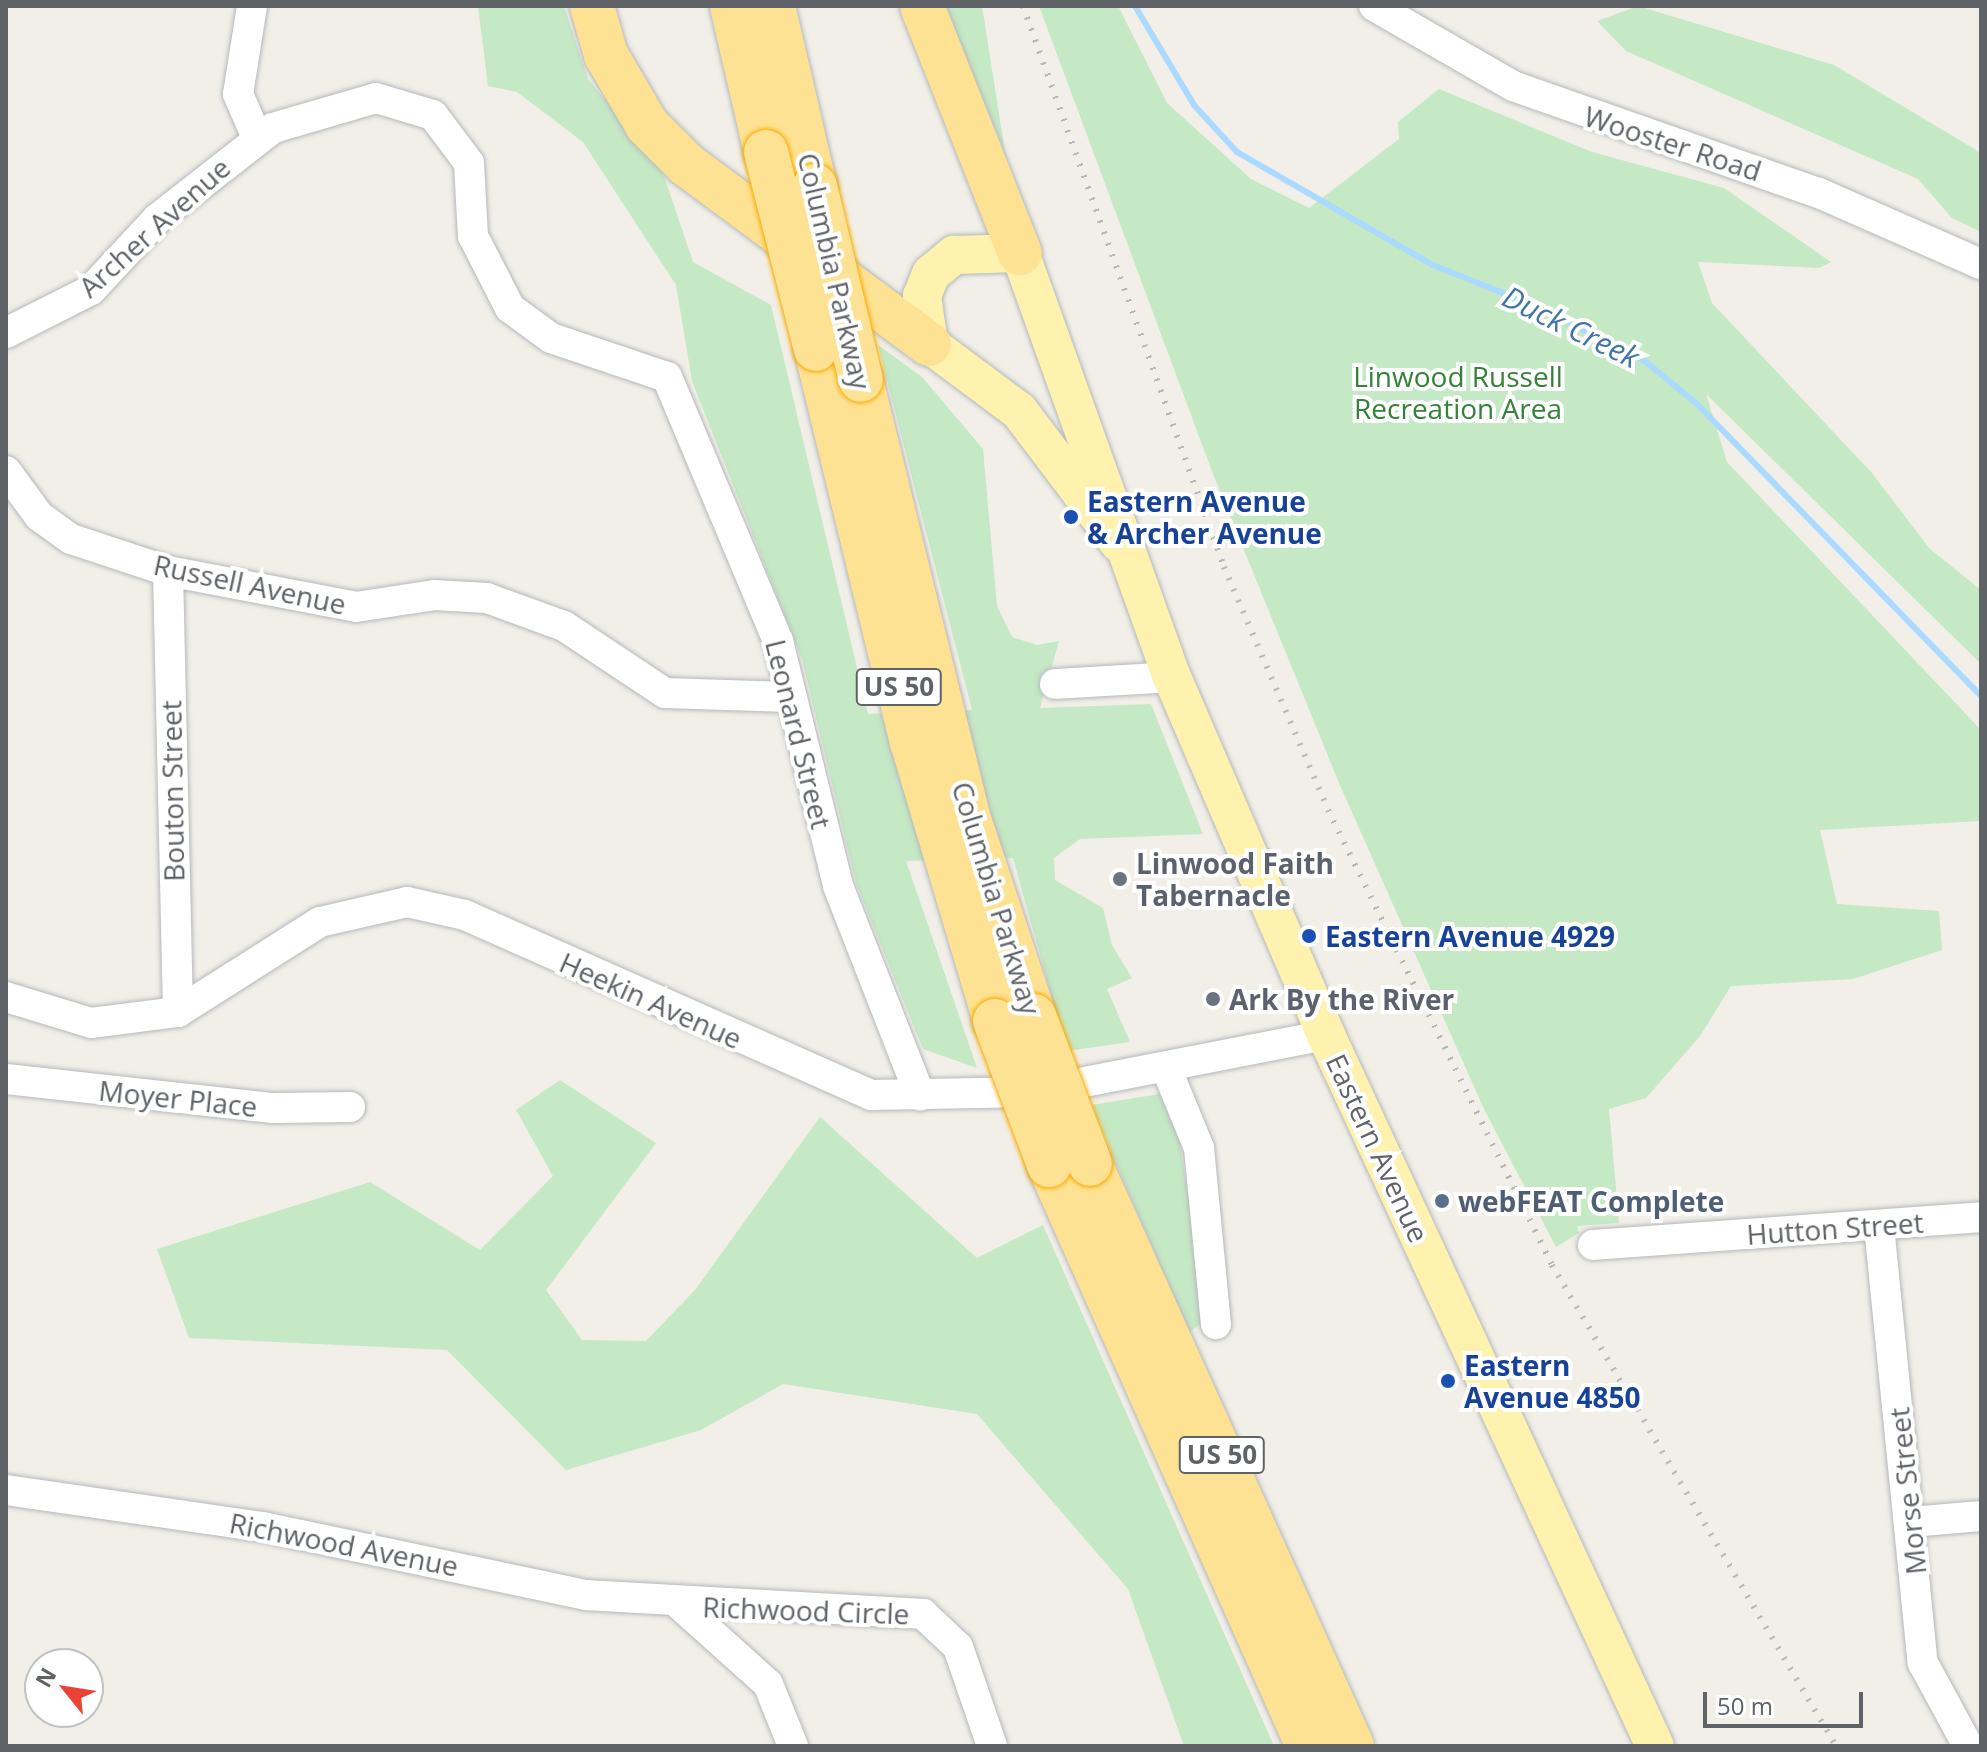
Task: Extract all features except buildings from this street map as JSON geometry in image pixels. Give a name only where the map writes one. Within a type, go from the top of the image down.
[{"type":"highway","points":[[592,6],[606,55],[647,125],[687,165],[929,344]]},
{"type":"highway","name":"Columbia Parkway","points":[[732,6],[912,742],[1070,1164],[1308,1746]]},
{"type":"highway","name":"Columbia Parkway","points":[[773,6],[1014,1018]]},
{"type":"highway","points":[[922,6],[1020,253]]},
{"type":"highway","name":"Columbia Parkway","points":[[1070,1164],[1352,1746]]},
{"type":"main road","points":[[983,250],[1020,253],[1114,506],[1119,543],[1019,411],[929,344],[922,296],[940,263],[983,250]]},
{"type":"main road","name":"Eastern Avenue","points":[[1119,543],[1172,677],[1326,1035],[1655,1746]]},
{"type":"street","points":[[252,6],[238,94],[258,140]]},
{"type":"street","name":"Wooster Road","points":[[1374,6],[1513,86],[1819,193],[1981,264]]},
{"type":"street","name":"Archer Avenue","points":[[6,333],[91,290],[158,218],[258,140],[355,101],[396,99],[433,115],[469,163],[473,236],[510,308],[551,338],[667,377]]},
{"type":"street","name":"Leonard Street","points":[[667,377],[778,641],[789,697],[838,886],[920,1095]]},
{"type":"street","name":"Russell Avenue","points":[[6,471],[39,516],[71,539],[168,571],[317,604],[487,598],[564,626],[665,693],[789,697]]},
{"type":"street","name":"Bouton Street","points":[[168,571],[178,1012]]},
{"type":"street","points":[[1055,684],[1172,677]]},
{"type":"street","name":"Heekin Avenue","points":[[6,997],[91,1023],[178,1012],[320,922],[407,902],[465,915],[842,1086],[920,1095],[1033,1092],[1167,1070],[1326,1035]]},
{"type":"street","points":[[1167,1070],[1199,1148],[1216,1324]]},
{"type":"street","name":"Moyer Place","points":[[6,1079],[273,1108],[350,1107]]},
{"type":"street","name":"Hutton Street","points":[[1593,1245],[1981,1217]]},
{"type":"street","name":"Morse Street","points":[[1879,1226],[1923,1663],[1968,1746]]},
{"type":"street","name":"Richwood Avenue","points":[[6,1490],[263,1527],[586,1595],[680,1605]]},
{"type":"street","points":[[1911,1522],[1981,1516]]},
{"type":"street","points":[[680,1605],[768,1684],[793,1746]]},
{"type":"street","name":"Richwood Circle","points":[[680,1605],[923,1614],[958,1647],[992,1746]]},
{"type":"green space","points":[[478,6],[564,6],[588,79],[662,170],[693,262],[771,305],[868,714],[972,710],[878,345],[922,377],[983,449],[997,606],[1012,637],[1037,645],[1059,641],[1040,708],[1151,704],[1203,834],[1080,839],[1054,858],[1055,880],[1103,908],[1112,945],[1132,978],[1107,989],[1130,1042],[1067,1051],[1013,858],[906,861],[977,1068],[923,1049],[856,883],[802,659],[692,381],[676,285],[583,142],[517,92],[488,86]]},
{"type":"green space","points":[[946,6],[982,6],[1005,152],[987,109]]},
{"type":"green space","name":"Linwood Russell Recreation Area","points":[[1039,6],[1118,6],[1167,103],[1251,179],[1309,208],[1399,139],[1398,122],[1439,89],[1592,152],[1724,188],[1831,262],[1819,268],[1698,262],[1712,303],[1871,472],[1930,549],[1981,590],[1981,664],[1706,394],[1727,462],[1981,730],[1981,821],[1820,830],[1837,904],[1939,911],[1942,950],[1853,979],[1731,986],[1700,1036],[1646,1098],[1609,1109],[1619,1223],[1577,1226],[1579,1233],[1556,1247],[1484,1109],[1339,783],[1213,474]]},
{"type":"green space","points":[[1638,6],[1834,65],[1981,153],[1981,232],[1952,218],[1918,179],[1626,51],[1597,21]]},
{"type":"green space","points":[[560,1080],[656,1143],[546,1290],[582,1340],[646,1341],[695,1290],[820,1117],[977,1258],[1043,1225],[1274,1746],[1184,1746],[1128,1589],[977,1414],[783,1384],[701,1430],[566,1470],[447,1350],[189,1338],[157,1249],[370,1182],[480,1250],[553,1176],[516,1110]]},
{"type":"green space","points":[[1160,1094],[1179,1137],[1207,1320],[1189,1332],[1091,1105]]},
{"type":"waterway","name":"Duck Creek","points":[[1135,6],[1194,105],[1237,152],[1433,265],[1538,307],[1646,362],[1696,403],[1981,696]]},
{"type":"railway","points":[[1023,6],[1224,567],[1328,810],[1552,1265],[1836,1746]]},
{"type":"place","name":"Eastern Avenue & Archer Avenue","points":[[1071,517]]},
{"type":"place","name":"Linwood Faith Tabernacle","points":[[1120,879]]},
{"type":"place","name":"Eastern Avenue 4929","points":[[1309,936]]},
{"type":"place","name":"Ark By the River","points":[[1213,999]]},
{"type":"place","name":"webFEAT Complete","points":[[1442,1201]]},
{"type":"place","name":"Eastern Avenue 4850","points":[[1448,1381]]}]
